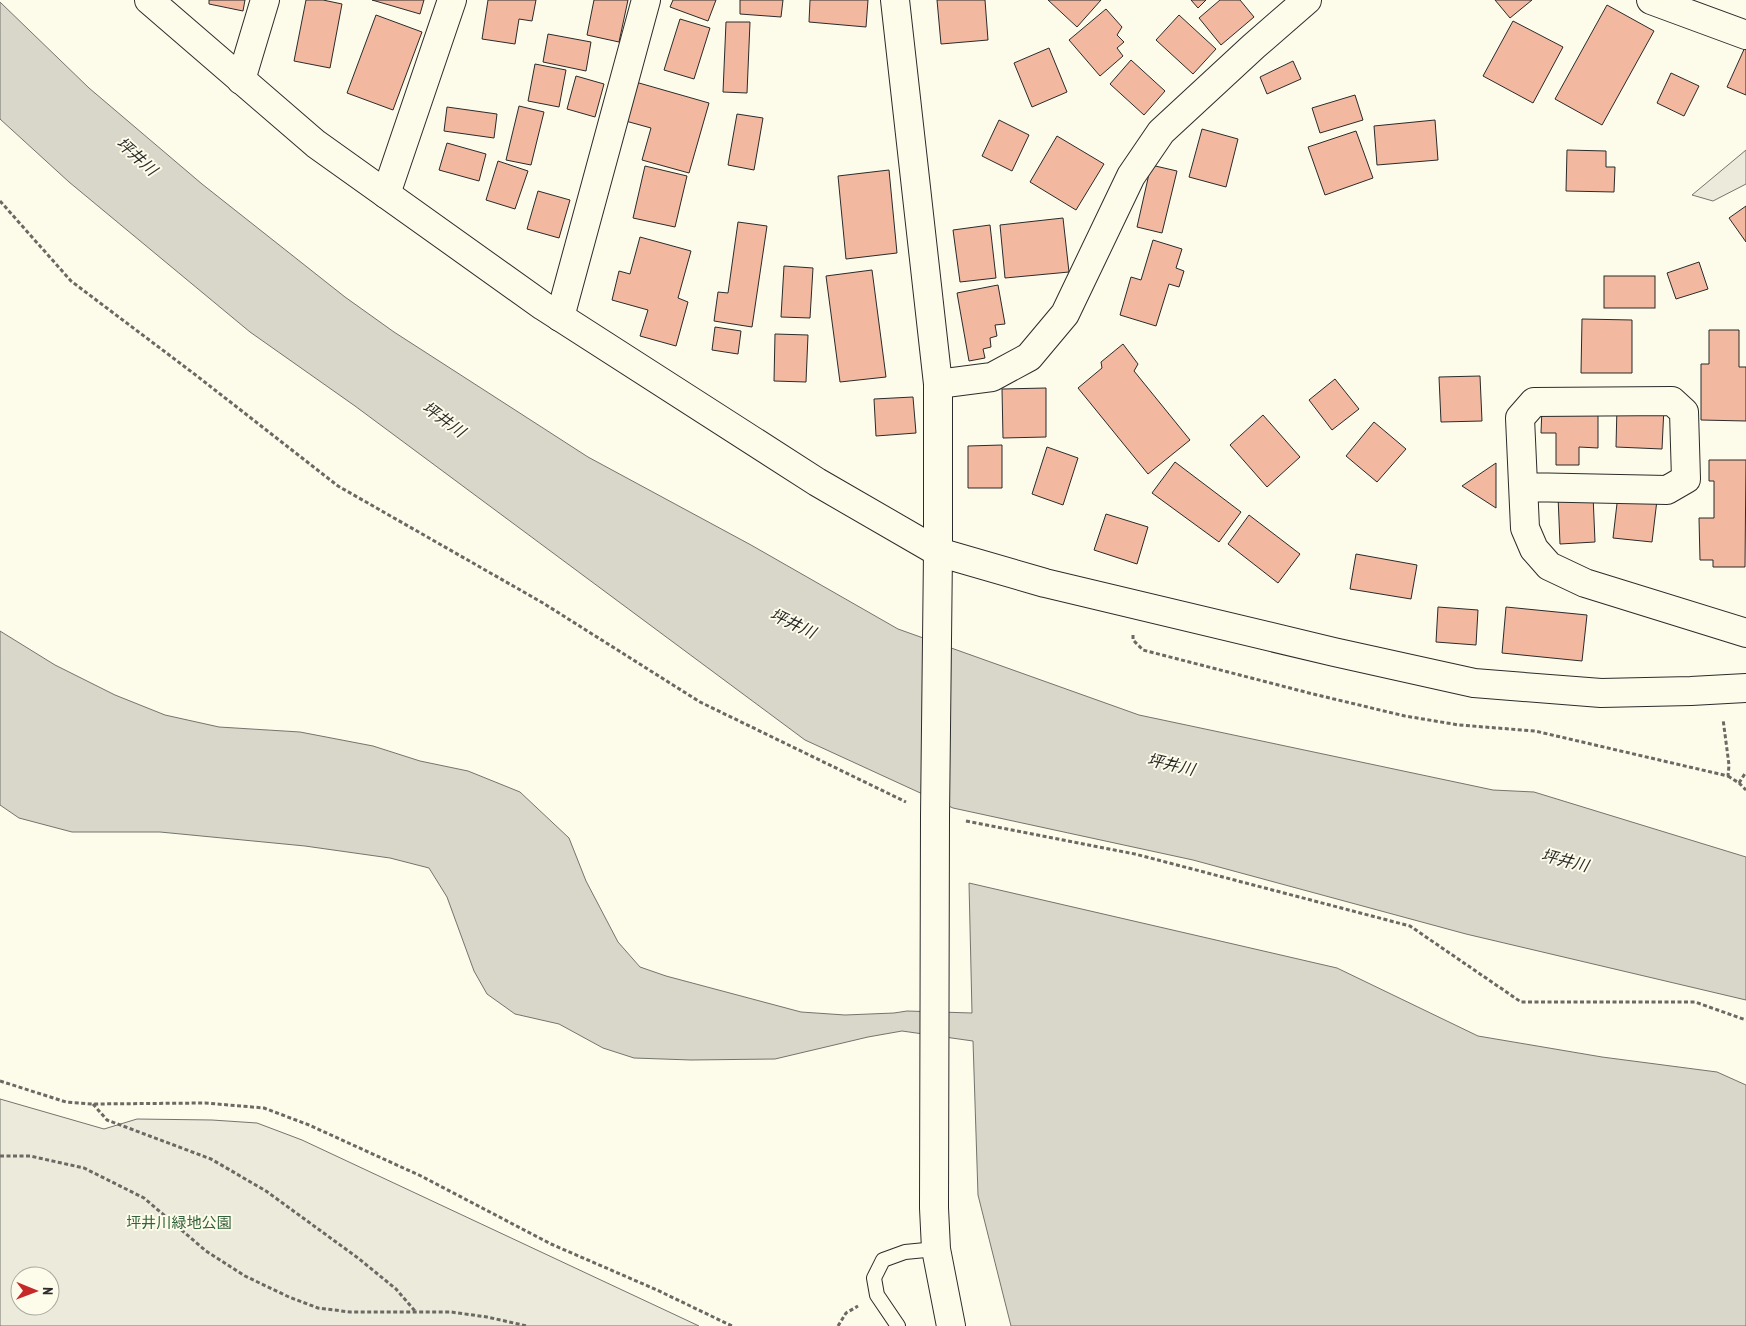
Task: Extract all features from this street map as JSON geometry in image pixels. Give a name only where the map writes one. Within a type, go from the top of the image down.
[{"type":"street","points":[[149,0],[316,144],[560,317],[817,482],[938,552],[1045,583],[1334,652],[1474,683],[1601,693],[1733,689]]},
{"type":"street","points":[[241,80],[265,0]]},
{"type":"street","points":[[386,194],[452,0]]},
{"type":"street","points":[[560,317],[646,0]]},
{"type":"street","points":[[895,0],[938,384],[934,853],[934,1208],[936,1249],[951,1326]]},
{"type":"street","points":[[938,384],[992,377],[1029,357],[1065,314],[1131,176],[1161,132],[1307,0]]},
{"type":"street","points":[[1650,0],[1746,35]]},
{"type":"street","points":[[1524,488],[1667,490],[1686,479],[1684,412],[1672,401],[1534,402],[1520,418],[1525,528],[1534,549],[1549,566],[1585,584],[1746,633]]},
{"type":"lane","points":[[898,1326],[877,1295],[874,1278],[883,1260],[905,1252],[936,1249]]},
{"type":"path","points":[[0,200],[71,281],[338,486],[543,603],[700,702],[935,816],[1135,854],[1410,926],[1521,1002],[1695,1002],[1746,1020]]},
{"type":"path","points":[[1135,604],[1132,627],[1133,640],[1143,650],[1405,716],[1459,725],[1536,731],[1728,776],[1746,790]]},
{"type":"path","points":[[1728,776],[1733,689]]},
{"type":"path","points":[[1739,783],[1746,772]]},
{"type":"path","points":[[0,1080],[66,1102],[92,1104],[205,1103],[264,1108],[309,1125],[421,1176],[552,1244],[657,1290],[732,1326]]},
{"type":"path","points":[[92,1104],[107,1120],[211,1159],[266,1191],[358,1258],[396,1289],[415,1311]]},
{"type":"path","points":[[0,1156],[30,1156],[84,1168],[108,1179],[144,1198],[206,1251],[245,1276],[318,1308],[350,1312],[451,1312],[487,1316],[527,1326]]},
{"type":"green space","points":[[1746,150],[1746,184],[1713,201],[1692,195]]},
{"type":"green space","name":"坪井川緑地公園","points":[[0,1099],[104,1129],[137,1119],[257,1123],[302,1140],[699,1326],[0,1326]]},
{"type":"water","name":"坪井川","points":[[0,2],[89,88],[202,184],[345,297],[394,332],[588,457],[751,545],[898,629],[1139,715],[1493,790],[1534,792],[1746,857],[1746,1000],[1466,934],[1193,860],[953,808],[805,740],[355,406],[250,332],[69,182],[0,119]]},
{"type":"water","points":[[0,631],[55,665],[115,695],[165,715],[219,727],[300,732],[373,746],[420,761],[468,771],[520,792],[569,838],[586,881],[618,942],[640,967],[666,976],[801,1012],[845,1015],[907,1011],[972,1013],[969,883],[1337,968],[1478,1036],[1602,1057],[1717,1072],[1746,1085],[1746,1326],[1011,1326],[978,1195],[973,1041],[902,1031],[775,1059],[691,1060],[634,1058],[603,1048],[559,1024],[515,1014],[487,994],[474,971],[447,897],[429,868],[390,858],[305,846],[160,832],[72,832],[19,818],[0,805]]},
{"type":"building","points":[[209,0],[245,0],[243,11],[209,4]]},
{"type":"building","points":[[306,0],[323,0],[342,4],[330,68],[294,61]]},
{"type":"building","points":[[372,0],[424,0],[420,14]]},
{"type":"building","points":[[488,0],[536,0],[532,21],[519,19],[515,44],[482,39]]},
{"type":"building","points":[[594,0],[628,0],[619,42],[587,35]]},
{"type":"building","points":[[673,0],[716,0],[708,21],[670,7]]},
{"type":"building","points":[[740,0],[783,0],[781,17],[740,14]]},
{"type":"building","points":[[810,0],[868,0],[866,27],[809,22]]},
{"type":"building","points":[[937,0],[985,0],[988,40],[941,44]]},
{"type":"building","points":[[1048,0],[1101,0],[1077,27]]},
{"type":"building","points":[[1191,0],[1206,0],[1198,8]]},
{"type":"building","points":[[1220,0],[1240,0],[1254,17],[1221,45],[1199,18]]},
{"type":"building","points":[[1495,0],[1532,0],[1510,18]]},
{"type":"building","points":[[1607,5],[1654,31],[1602,125],[1555,99]]},
{"type":"building","points":[[1106,9],[1122,27],[1117,35],[1124,42],[1117,48],[1123,56],[1100,76],[1069,40]]},
{"type":"building","points":[[376,15],[422,32],[393,110],[347,93]]},
{"type":"building","points":[[1179,15],[1216,49],[1193,74],[1156,40]]},
{"type":"building","points":[[680,19],[710,28],[694,79],[664,70]]},
{"type":"building","points":[[1513,21],[1563,47],[1533,103],[1483,76]]},
{"type":"building","points":[[726,22],[750,22],[747,93],[723,92]]},
{"type":"building","points":[[548,34],[591,42],[586,71],[543,62]]},
{"type":"building","points":[[1746,45],[1746,95],[1727,87]]},
{"type":"building","points":[[1049,48],[1067,92],[1032,107],[1014,63]]},
{"type":"building","points":[[1131,60],[1165,91],[1144,115],[1110,84]]},
{"type":"building","points":[[1293,61],[1301,79],[1267,94],[1260,77]]},
{"type":"building","points":[[535,64],[566,70],[559,107],[528,101]]},
{"type":"building","points":[[1671,73],[1699,86],[1684,116],[1657,103]]},
{"type":"building","points":[[576,76],[604,84],[595,117],[567,109]]},
{"type":"building","points":[[632,81],[709,103],[689,173],[642,160],[651,128],[622,120]]},
{"type":"building","points":[[1355,95],[1363,120],[1320,133],[1312,108]]},
{"type":"building","points":[[519,106],[544,112],[531,165],[506,160]]},
{"type":"building","points":[[447,107],[497,114],[494,138],[444,131]]},
{"type":"building","points":[[737,114],[763,118],[754,170],[728,165]]},
{"type":"building","points":[[999,120],[1029,135],[1012,171],[982,156]]},
{"type":"building","points":[[1435,120],[1438,160],[1377,165],[1374,126]]},
{"type":"building","points":[[1202,129],[1238,139],[1226,187],[1189,177]]},
{"type":"building","points":[[1356,131],[1373,178],[1325,195],[1308,147]]},
{"type":"building","points":[[1057,136],[1104,164],[1076,210],[1030,182]]},
{"type":"building","points":[[447,143],[486,154],[479,181],[439,170]]},
{"type":"building","points":[[1567,150],[1606,151],[1606,167],[1615,167],[1614,192],[1566,191]]},
{"type":"building","points":[[498,161],[528,171],[515,209],[486,200]]},
{"type":"building","points":[[1151,165],[1177,171],[1162,233],[1137,227]]},
{"type":"building","points":[[645,166],[687,176],[675,227],[633,218]]},
{"type":"building","points":[[889,170],[897,253],[846,259],[838,176]]},
{"type":"building","points":[[538,191],[570,200],[559,238],[527,229]]},
{"type":"building","points":[[1746,206],[1746,242],[1729,218]]},
{"type":"building","points":[[1063,218],[1069,272],[1005,278],[1000,225]]},
{"type":"building","points":[[738,222],[767,226],[752,327],[714,321],[718,292],[728,293]]},
{"type":"building","points":[[990,225],[996,278],[960,282],[953,230]]},
{"type":"building","points":[[640,237],[691,251],[678,298],[688,302],[676,346],[640,336],[648,310],[612,300],[619,271],[630,274]]},
{"type":"building","points":[[1153,240],[1182,249],[1176,268],[1184,271],[1179,287],[1169,284],[1156,326],[1120,315],[1131,277],[1141,280]]},
{"type":"building","points":[[1699,262],[1708,289],[1676,299],[1667,273]]},
{"type":"building","points":[[784,266],[813,268],[810,318],[781,317]]},
{"type":"building","points":[[872,270],[886,377],[840,382],[826,276]]},
{"type":"building","points":[[1604,276],[1655,276],[1655,308],[1604,308]]},
{"type":"building","points":[[998,285],[1005,324],[995,325],[997,336],[990,338],[991,347],[983,349],[985,358],[969,361],[957,293]]},
{"type":"building","points":[[1582,319],[1632,320],[1632,373],[1581,373]]},
{"type":"building","points":[[715,327],[741,331],[738,354],[712,350]]},
{"type":"building","points":[[1709,330],[1739,330],[1739,367],[1746,367],[1746,421],[1701,420],[1701,364],[1709,364]]},
{"type":"building","points":[[775,334],[808,335],[806,382],[774,381]]},
{"type":"building","points":[[1123,344],[1138,364],[1134,371],[1190,440],[1148,474],[1078,388],[1102,368],[1101,362]]},
{"type":"building","points":[[1480,376],[1482,421],[1441,422],[1439,377]]},
{"type":"building","points":[[1335,379],[1359,409],[1332,430],[1309,400]]},
{"type":"building","points":[[1046,388],[1046,437],[1003,438],[1002,389]]},
{"type":"building","points":[[913,397],[916,433],[876,436],[874,399]]},
{"type":"building","points":[[1617,406],[1664,407],[1662,449],[1616,447]]},
{"type":"building","points":[[1542,408],[1598,409],[1598,448],[1579,447],[1579,465],[1556,465],[1556,433],[1541,433]]},
{"type":"building","points":[[1263,415],[1300,457],[1267,487],[1230,445]]},
{"type":"building","points":[[1374,422],[1406,449],[1377,482],[1346,456]]},
{"type":"building","points":[[1002,445],[1002,488],[968,488],[968,446]]},
{"type":"building","points":[[1047,447],[1078,458],[1063,505],[1032,494]]},
{"type":"building","points":[[1709,460],[1746,460],[1745,567],[1713,567],[1713,560],[1700,560],[1699,518],[1714,518],[1714,481],[1709,481]]},
{"type":"building","points":[[1175,462],[1241,512],[1219,542],[1152,493]]},
{"type":"building","points":[[1496,463],[1496,508],[1462,486]]},
{"type":"building","points":[[1593,495],[1595,542],[1560,544],[1558,496]]},
{"type":"building","points":[[1618,495],[1657,500],[1652,542],[1613,538]]},
{"type":"building","points":[[1106,514],[1148,527],[1137,564],[1094,550]]},
{"type":"building","points":[[1249,515],[1300,554],[1278,583],[1228,544]]},
{"type":"building","points":[[1356,554],[1417,565],[1411,599],[1350,589]]},
{"type":"building","points":[[1438,607],[1478,610],[1476,645],[1436,642]]},
{"type":"building","points":[[1506,607],[1587,615],[1582,661],[1502,653]]}]
